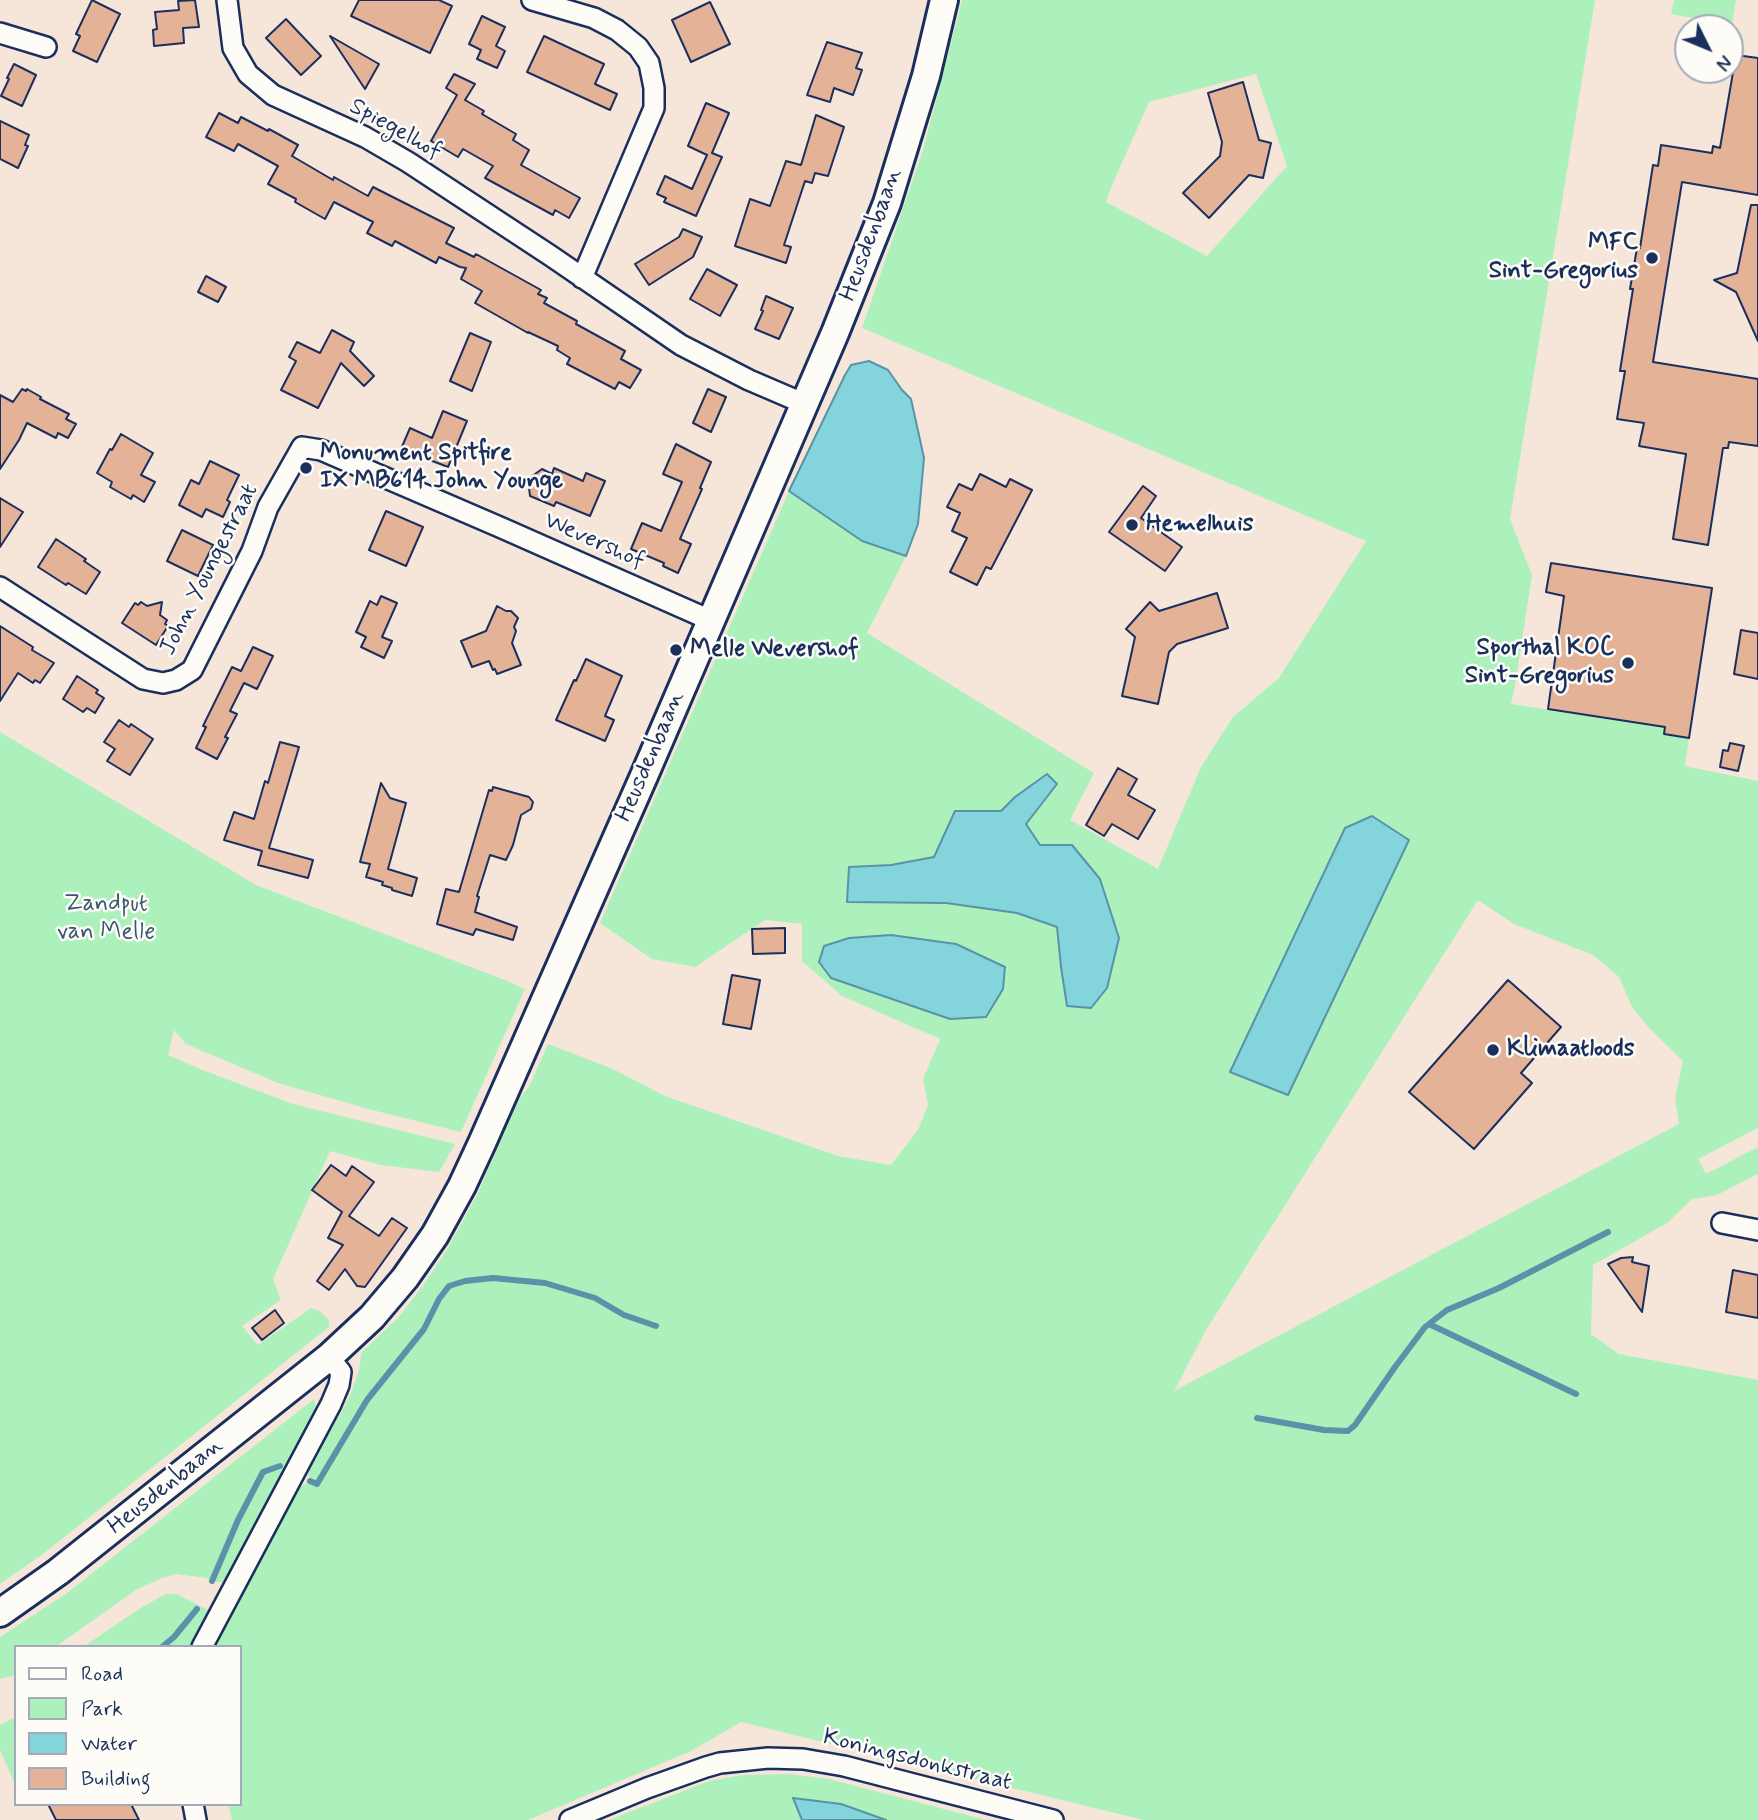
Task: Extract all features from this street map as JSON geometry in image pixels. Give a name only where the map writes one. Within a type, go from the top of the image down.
[{"type":"main road","name":"Heusdenbaan","points":[[0,1613],[58,1572],[329,1357],[372,1317],[436,1235],[462,1185],[633,801],[835,333],[887,203],[926,76],[944,0]]},
{"type":"street","name":"Spiegelhof","points":[[227,0],[233,48],[248,74],[273,95],[383,147],[681,345],[749,380],[804,404]]},
{"type":"street","points":[[532,0],[594,18],[617,30],[638,47],[649,63],[654,88],[654,108],[582,278]]},
{"type":"street","points":[[0,33],[46,47]]},
{"type":"street","name":"Wevershof","points":[[302,447],[321,450],[710,620]]},
{"type":"street","name":"John Youngestraat","points":[[0,587],[143,679],[163,683],[176,680],[192,670],[252,551],[268,507],[302,447]]},
{"type":"street","points":[[1722,1223],[1758,1230]]},
{"type":"street","points":[[203,1645],[331,1404],[339,1385],[341,1371],[329,1357]]},
{"type":"street","name":"Koningsdonkstraat","points":[[570,1820],[647,1788],[720,1763],[768,1758],[803,1759],[844,1766],[1053,1820]]},
{"type":"green space","points":[[962,0],[1595,0],[1510,519],[1532,575],[1511,704],[1665,727],[1664,734],[1689,738],[1685,766],[1758,781],[1758,1128],[1698,1159],[1706,1174],[1758,1147],[1758,1174],[1717,1195],[1692,1199],[1667,1223],[1593,1265],[1591,1334],[1619,1354],[1758,1380],[1758,1820],[1144,1820],[741,1722],[691,1751],[528,1820],[232,1820],[228,1806],[242,1806],[242,1645],[215,1645],[297,1488],[310,1481],[307,1471],[349,1398],[359,1371],[361,1353],[399,1317],[448,1248],[477,1195],[519,1099],[529,1087],[548,1044],[613,1069],[665,1096],[838,1156],[891,1165],[918,1130],[928,1105],[923,1079],[940,1039],[842,996],[802,961],[802,924],[765,920],[695,967],[652,959],[600,923],[789,491],[862,541],[906,556],[867,633],[1094,773],[1070,820],[1158,869],[1201,767],[1233,717],[1279,678],[1366,541],[862,328],[923,150]],"holes":[[[1256,74],[1287,166],[1207,256],[1106,202],[1149,102]],[[1046,774],[1057,785],[1026,824],[1040,845],[1072,845],[1100,879],[1119,938],[1112,960],[1067,1006],[1057,927],[1017,913],[946,903],[847,902],[849,867],[891,865],[935,857],[955,812],[1001,811]],[[1478,900],[1514,924],[1593,955],[1619,977],[1632,1007],[1683,1061],[1675,1098],[1679,1124],[1174,1391],[1206,1330]],[[891,935],[956,944],[1005,967],[950,1019],[831,978]]]},
{"type":"green space","points":[[1674,0],[1736,0],[1734,14],[1671,14]]},
{"type":"green space","name":"Zandput van Melle","points":[[0,732],[256,885],[525,989],[461,1132],[278,1083],[186,1044],[174,1030],[168,1055],[200,1069],[293,1104],[455,1144],[439,1172],[381,1165],[330,1151],[273,1279],[281,1300],[242,1326],[258,1345],[311,1308],[318,1310],[329,1320],[329,1327],[43,1554],[0,1584]]},
{"type":"green space","points":[[314,1399],[316,1406],[311,1420],[222,1582],[176,1574],[162,1578],[136,1590],[58,1645],[14,1645],[14,1676],[0,1679],[0,1637],[67,1593]]},
{"type":"green space","points":[[166,1594],[177,1594],[208,1610],[189,1645],[86,1645]]},
{"type":"green space","points":[[14,1718],[14,1782],[0,1750],[0,1725]]},
{"type":"green space","points":[[788,1774],[829,1779],[986,1820],[609,1820],[709,1781],[743,1775]]},
{"type":"water","points":[[869,361],[888,370],[911,399],[924,458],[918,524],[906,556],[862,541],[789,491],[851,365]]},
{"type":"water","points":[[1047,774],[1057,784],[1026,824],[1040,845],[1072,845],[1100,879],[1119,938],[1107,988],[1091,1008],[1067,1006],[1057,927],[1017,913],[946,903],[847,902],[849,867],[891,865],[934,857],[955,811],[1001,811],[1015,797]]},
{"type":"water","points":[[1372,816],[1409,840],[1288,1095],[1230,1072],[1345,828]]},
{"type":"water","points":[[891,935],[956,944],[1005,967],[1003,989],[986,1017],[950,1019],[831,978],[819,962],[824,946],[849,938]]},
{"type":"water","points":[[793,1798],[841,1804],[886,1820],[802,1820]]},
{"type":"building","points":[[92,0],[120,14],[97,62],[73,51],[80,36],[76,34]]},
{"type":"building","points":[[195,0],[199,27],[183,28],[184,43],[154,46],[153,30],[157,29],[155,12],[179,10],[178,1]]},
{"type":"building","points":[[359,0],[439,0],[452,6],[430,53],[351,16]]},
{"type":"building","points":[[710,2],[730,44],[691,62],[672,20]]},
{"type":"building","points":[[482,16],[505,27],[496,46],[505,51],[497,68],[477,59],[481,50],[469,44]]},
{"type":"building","points":[[286,19],[321,56],[301,75],[266,38]]},
{"type":"building","points":[[330,36],[379,64],[365,89]]},
{"type":"building","points":[[544,36],[604,64],[595,84],[617,94],[610,110],[527,72]]},
{"type":"building","points":[[827,42],[862,53],[856,68],[862,70],[853,95],[834,88],[830,102],[807,95]]},
{"type":"building","name":"MFC Sint-Gregorius","points":[[1744,56],[1758,58],[1758,195],[1682,182],[1653,362],[1758,379],[1758,446],[1729,442],[1728,448],[1723,448],[1708,545],[1673,539],[1686,454],[1639,446],[1644,423],[1617,419],[1625,371],[1620,371],[1633,289],[1630,289],[1637,248],[1640,248],[1653,165],[1658,166],[1661,145],[1712,153],[1713,146],[1720,148],[1731,84],[1744,84]]},
{"type":"building","points":[[14,64],[36,75],[22,106],[1,96]]},
{"type":"building","points":[[454,74],[475,84],[465,100],[484,111],[482,114],[516,134],[513,140],[529,150],[521,165],[580,198],[569,218],[555,210],[553,215],[485,178],[493,166],[463,149],[458,157],[431,141],[457,95],[446,88]]},
{"type":"building","points":[[1243,82],[1259,140],[1271,143],[1263,178],[1249,175],[1209,218],[1183,193],[1220,156],[1222,142],[1208,93]]},
{"type":"building","points":[[706,103],[729,113],[712,153],[722,157],[696,216],[664,202],[666,198],[657,194],[665,176],[692,189],[707,155],[688,146]]},
{"type":"building","points":[[219,113],[238,123],[241,117],[298,145],[292,156],[333,180],[334,177],[368,196],[373,187],[454,228],[446,243],[474,257],[476,254],[541,290],[538,294],[547,298],[544,303],[625,351],[621,359],[641,370],[630,388],[619,382],[615,389],[567,364],[570,358],[557,350],[558,346],[528,333],[475,303],[482,291],[461,279],[466,268],[439,257],[436,263],[395,241],[392,246],[367,233],[373,222],[334,202],[325,219],[268,184],[278,166],[238,144],[234,151],[206,137]]},
{"type":"building","points":[[816,115],[844,127],[828,176],[815,173],[812,183],[805,181],[784,245],[791,247],[786,263],[735,246],[750,199],[770,206],[786,161],[801,165]]},
{"type":"building","points":[[0,121],[29,135],[25,145],[28,146],[18,168],[0,159]]},
{"type":"building","points":[[1751,205],[1758,205],[1758,341],[1736,292],[1714,280],[1737,273]]},
{"type":"building","points":[[683,229],[702,237],[693,257],[649,285],[635,264],[679,237]]},
{"type":"building","points":[[707,269],[737,285],[720,316],[690,299]]},
{"type":"building","points":[[206,276],[226,287],[218,302],[198,292]]},
{"type":"building","points":[[766,296],[793,308],[779,339],[755,329]]},
{"type":"building","points":[[332,330],[354,342],[350,351],[374,376],[364,386],[341,363],[318,408],[281,390],[296,361],[289,357],[297,342],[320,353]]},
{"type":"building","points":[[470,333],[491,342],[472,391],[450,381]]},
{"type":"building","points":[[22,389],[27,389],[69,414],[66,419],[76,424],[68,438],[58,433],[56,438],[27,423],[0,469],[0,395],[13,402]]},
{"type":"building","points":[[708,389],[726,397],[711,432],[693,423]]},
{"type":"building","points":[[443,411],[467,421],[448,467],[401,449],[410,428],[432,438]]},
{"type":"building","points":[[121,434],[153,453],[141,475],[155,482],[144,502],[133,495],[131,499],[110,487],[112,482],[97,473]]},
{"type":"building","points":[[676,444],[711,462],[680,539],[691,544],[678,573],[663,566],[664,563],[631,549],[642,523],[661,531],[682,482],[663,474]]},
{"type":"building","points":[[210,461],[239,475],[227,500],[230,502],[223,517],[206,509],[202,517],[179,505],[191,480],[199,484]]},
{"type":"building","points":[[554,468],[583,481],[586,473],[605,481],[590,516],[556,502],[554,506],[530,496],[528,479],[542,469],[552,474]]},
{"type":"building","points":[[980,474],[1006,487],[1010,479],[1032,490],[991,569],[986,567],[977,585],[950,572],[967,538],[952,531],[960,513],[947,507],[959,484],[972,490]]},
{"type":"building","name":"Hemelhuis","points":[[1143,486],[1156,496],[1141,518],[1182,547],[1165,571],[1109,532]]},
{"type":"building","points":[[0,498],[23,512],[0,547]]},
{"type":"building","points":[[386,511],[423,527],[406,566],[369,550]]},
{"type":"building","points":[[182,530],[213,545],[198,576],[167,561]]},
{"type":"building","points":[[56,539],[100,572],[86,594],[38,567]]},
{"type":"building","name":"Sporthal KOC Sint-Gregorius","points":[[1551,563],[1712,588],[1689,738],[1664,734],[1665,727],[1548,709],[1564,596],[1546,592]]},
{"type":"building","points":[[1217,593],[1228,628],[1177,644],[1169,652],[1158,704],[1122,696],[1135,637],[1126,629],[1150,602],[1159,611]]},
{"type":"building","points":[[381,596],[397,603],[382,637],[392,641],[384,658],[361,647],[366,637],[356,632],[370,601],[377,605]]},
{"type":"building","points":[[141,602],[147,606],[162,602],[160,615],[167,620],[165,624],[168,626],[156,645],[122,623],[135,603],[138,605]]},
{"type":"building","points":[[497,606],[511,611],[518,618],[512,643],[521,665],[497,674],[489,661],[472,667],[461,641],[486,631]]},
{"type":"building","points":[[0,626],[54,663],[40,683],[35,680],[33,683],[18,673],[0,701]]},
{"type":"building","points":[[1741,630],[1758,633],[1758,679],[1734,674]]},
{"type":"building","points":[[253,647],[273,656],[257,689],[244,683],[230,711],[237,714],[217,759],[196,748],[206,727],[203,726],[232,667],[241,671]]},
{"type":"building","points":[[586,659],[622,676],[605,716],[614,720],[605,741],[556,720]]},
{"type":"building","points":[[77,676],[98,690],[96,693],[104,698],[95,713],[87,708],[83,712],[63,699]]},
{"type":"building","points":[[119,720],[129,727],[131,724],[153,739],[130,775],[107,761],[115,749],[104,742]]},
{"type":"building","points":[[280,742],[299,747],[269,848],[313,860],[308,878],[258,865],[262,851],[224,840],[234,812],[254,819]]},
{"type":"building","points":[[1730,743],[1744,746],[1738,771],[1720,767],[1723,750],[1728,751]]},
{"type":"building","points":[[1118,768],[1137,779],[1128,795],[1155,810],[1138,839],[1112,824],[1104,836],[1086,825]]},
{"type":"building","points":[[381,783],[390,798],[406,803],[388,869],[417,878],[412,896],[366,877],[370,864],[360,862]]},
{"type":"building","points":[[493,787],[529,797],[533,802],[531,809],[521,815],[506,860],[490,855],[477,896],[479,897],[475,912],[517,927],[513,940],[476,929],[473,935],[437,924],[446,889],[459,892],[489,790],[492,791]]},
{"type":"building","points":[[785,928],[785,953],[753,954],[752,929]]},
{"type":"building","points":[[732,975],[760,980],[751,1029],[723,1024]]},
{"type":"building","name":"Klimaatloods","points":[[1508,980],[1561,1027],[1521,1073],[1532,1083],[1474,1149],[1409,1092]]},
{"type":"building","points":[[331,1165],[346,1176],[352,1166],[374,1182],[349,1216],[379,1236],[392,1218],[407,1228],[365,1287],[357,1286],[345,1269],[329,1290],[317,1281],[343,1245],[328,1238],[342,1212],[312,1190]]},
{"type":"building","points":[[1633,1257],[1632,1262],[1649,1266],[1642,1312],[1608,1264],[1621,1258]]},
{"type":"building","points":[[1733,1270],[1758,1275],[1758,1318],[1726,1312]]},
{"type":"building","points":[[275,1310],[284,1323],[262,1340],[252,1328]]},
{"type":"building","points":[[49,1806],[132,1806],[139,1820],[56,1820]]},
{"type":"waterway","points":[[1257,1418],[1324,1430],[1348,1431],[1425,1327],[1447,1310],[1499,1288],[1608,1232]]},
{"type":"waterway","points":[[310,1481],[317,1484],[367,1400],[424,1329],[439,1299],[449,1286],[493,1278],[545,1283],[595,1298],[624,1315],[656,1326]]},
{"type":"waterway","points":[[1429,1324],[1576,1394]]},
{"type":"waterway","points":[[212,1581],[238,1520],[263,1472],[280,1466]]},
{"type":"waterway","points":[[164,1645],[197,1609]]},
{"type":"place","name":"MFC Sint-Gregorius","points":[[1652,258]]},
{"type":"place","name":"Monument Spitfire IX MB614 John Younge","points":[[306,468]]},
{"type":"place","name":"Hemelhuis","points":[[1132,525]]},
{"type":"place","name":"Melle Wevershof","points":[[676,650]]},
{"type":"place","name":"Sporthal KOC Sint-Gregorius","points":[[1628,663]]},
{"type":"place","name":"Klimaatloods","points":[[1493,1050]]}]
